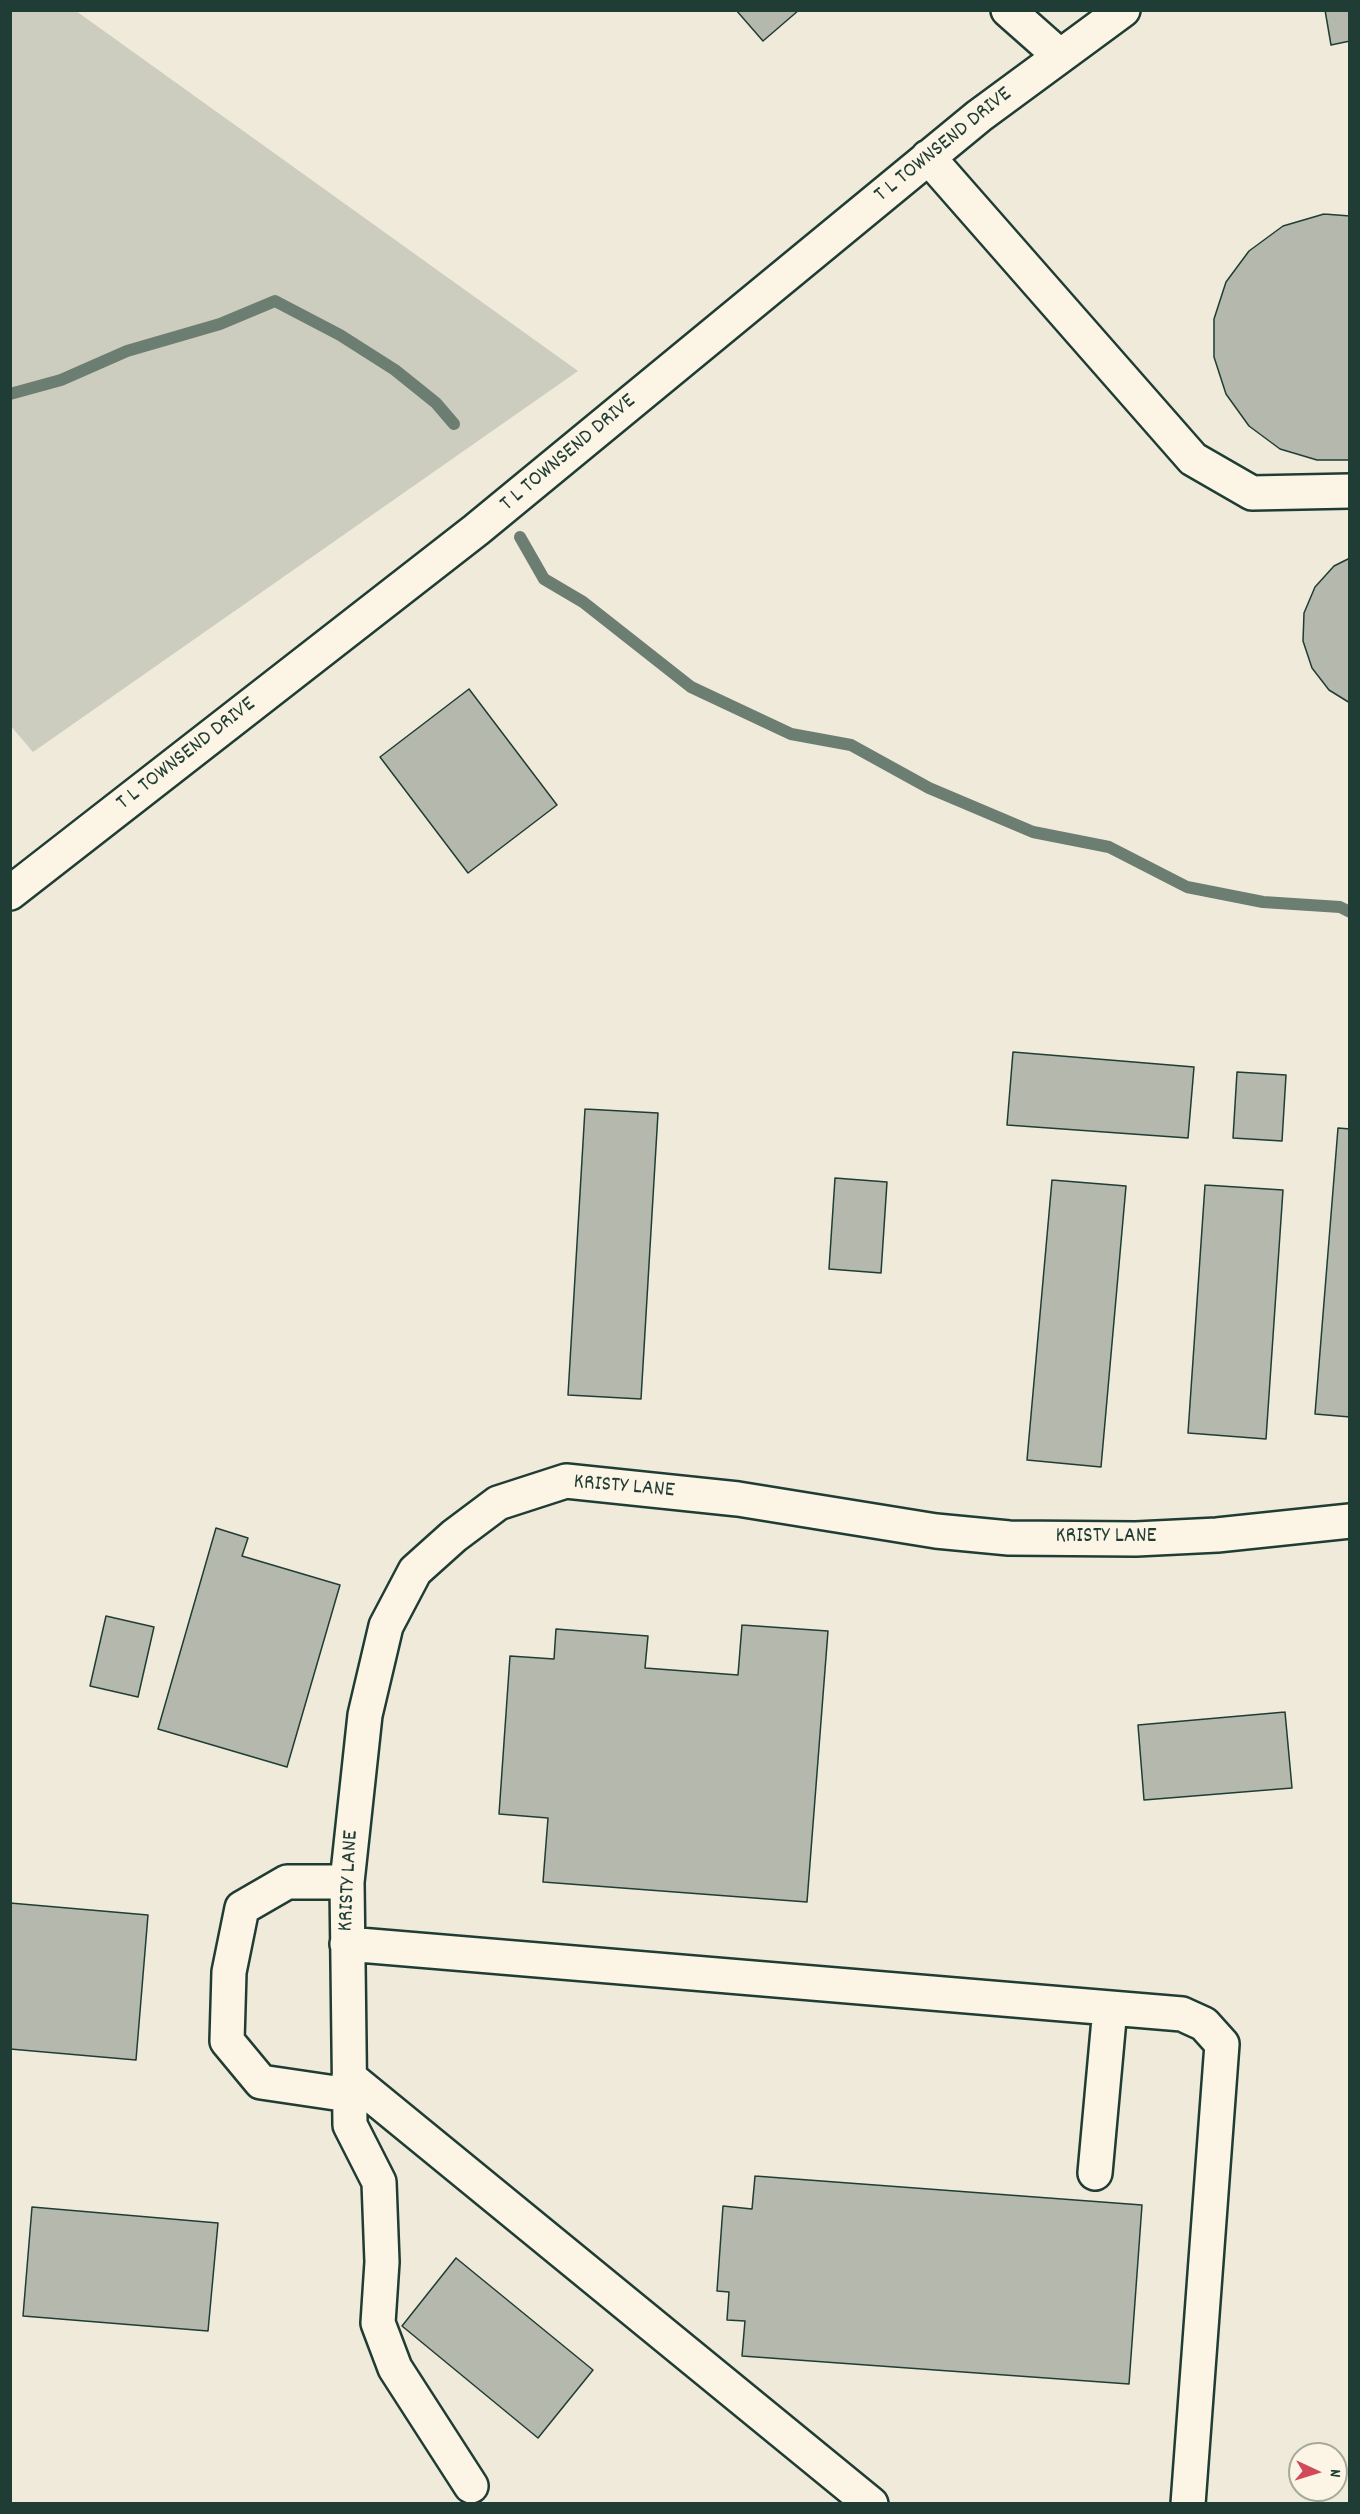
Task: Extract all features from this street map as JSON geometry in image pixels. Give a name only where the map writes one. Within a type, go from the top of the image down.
[{"type":"street","points":[[1008,10],[1060,56]]},
{"type":"street","name":"T L TOWNSEND DRIVE","points":[[10,893],[476,530],[979,116],[1123,10]]},
{"type":"street","points":[[928,157],[1192,459],[1252,492],[1350,491]]},
{"type":"street","name":"KRISTY LANE","points":[[349,2099],[347,1882],[365,1715],[386,1626],[415,1571],[454,1536],[498,1503],[566,1481],[738,1499],[936,1531],[1009,1538],[1137,1539],[1206,1536],[1350,1521]]},
{"type":"street","points":[[347,1882],[287,1882],[242,1908],[229,1972],[227,2040],[261,2082],[349,2099],[871,2504]]},
{"type":"street","points":[[347,1944],[1182,2014],[1204,2024],[1222,2044],[1188,2504]]},
{"type":"street","points":[[1095,2173],[1110,2008]]},
{"type":"street","points":[[349,2099],[379,2182],[382,2262],[378,2323],[395,2368],[471,2486]]},
{"type":"shaded area","points":[[10,11],[76,11],[578,371],[33,752],[10,725]]},
{"type":"building","points":[[736,10],[799,10],[763,41]]},
{"type":"building","points":[[1325,10],[1350,10],[1350,41],[1331,45]]},
{"type":"building","points":[[1324,214],[1350,216],[1350,460],[1317,460],[1280,449],[1249,426],[1226,394],[1214,357],[1214,319],[1226,282],[1249,251],[1283,226]]},
{"type":"building","points":[[1350,558],[1350,703],[1329,690],[1312,668],[1303,641],[1304,613],[1315,587],[1334,566]]},
{"type":"building","points":[[469,689],[557,805],[468,873],[380,757]]},
{"type":"building","points":[[1013,1052],[1194,1067],[1188,1138],[1007,1125]]},
{"type":"building","points":[[1237,1072],[1286,1075],[1282,1141],[1233,1138]]},
{"type":"building","points":[[585,1109],[658,1113],[641,1399],[568,1395]]},
{"type":"building","points":[[1338,1128],[1350,1129],[1350,1417],[1315,1414]]},
{"type":"building","points":[[835,1178],[887,1182],[881,1273],[829,1269]]},
{"type":"building","points":[[1052,1180],[1126,1186],[1101,1467],[1027,1460]]},
{"type":"building","points":[[1205,1185],[1283,1190],[1266,1439],[1188,1433]]},
{"type":"building","points":[[216,1528],[248,1538],[242,1556],[340,1585],[287,1767],[158,1729]]},
{"type":"building","points":[[106,1616],[154,1627],[138,1697],[90,1686]]},
{"type":"building","points":[[742,1625],[828,1631],[807,1902],[543,1882],[548,1818],[499,1814],[510,1656],[554,1659],[556,1629],[648,1636],[645,1668],[738,1675]]},
{"type":"building","points":[[1285,1712],[1292,1788],[1144,1800],[1138,1725]]},
{"type":"building","points":[[10,1903],[148,1915],[136,2060],[10,2049]]},
{"type":"building","points":[[755,2176],[1142,2205],[1129,2384],[742,2356],[745,2321],[727,2320],[729,2292],[717,2291],[723,2206],[752,2209]]},
{"type":"building","points":[[32,2207],[218,2223],[208,2331],[23,2316]]},
{"type":"building","points":[[456,2258],[593,2370],[538,2438],[402,2326]]},
{"type":"waterway","points":[[10,394],[61,380],[127,351],[220,324],[275,301],[340,335],[395,370],[436,403],[454,424]]},
{"type":"waterway","points":[[520,537],[544,579],[583,602],[691,687],[791,734],[851,745],[929,788],[1033,832],[1109,847],[1187,887],[1263,902],[1340,907],[1350,912]]}]
